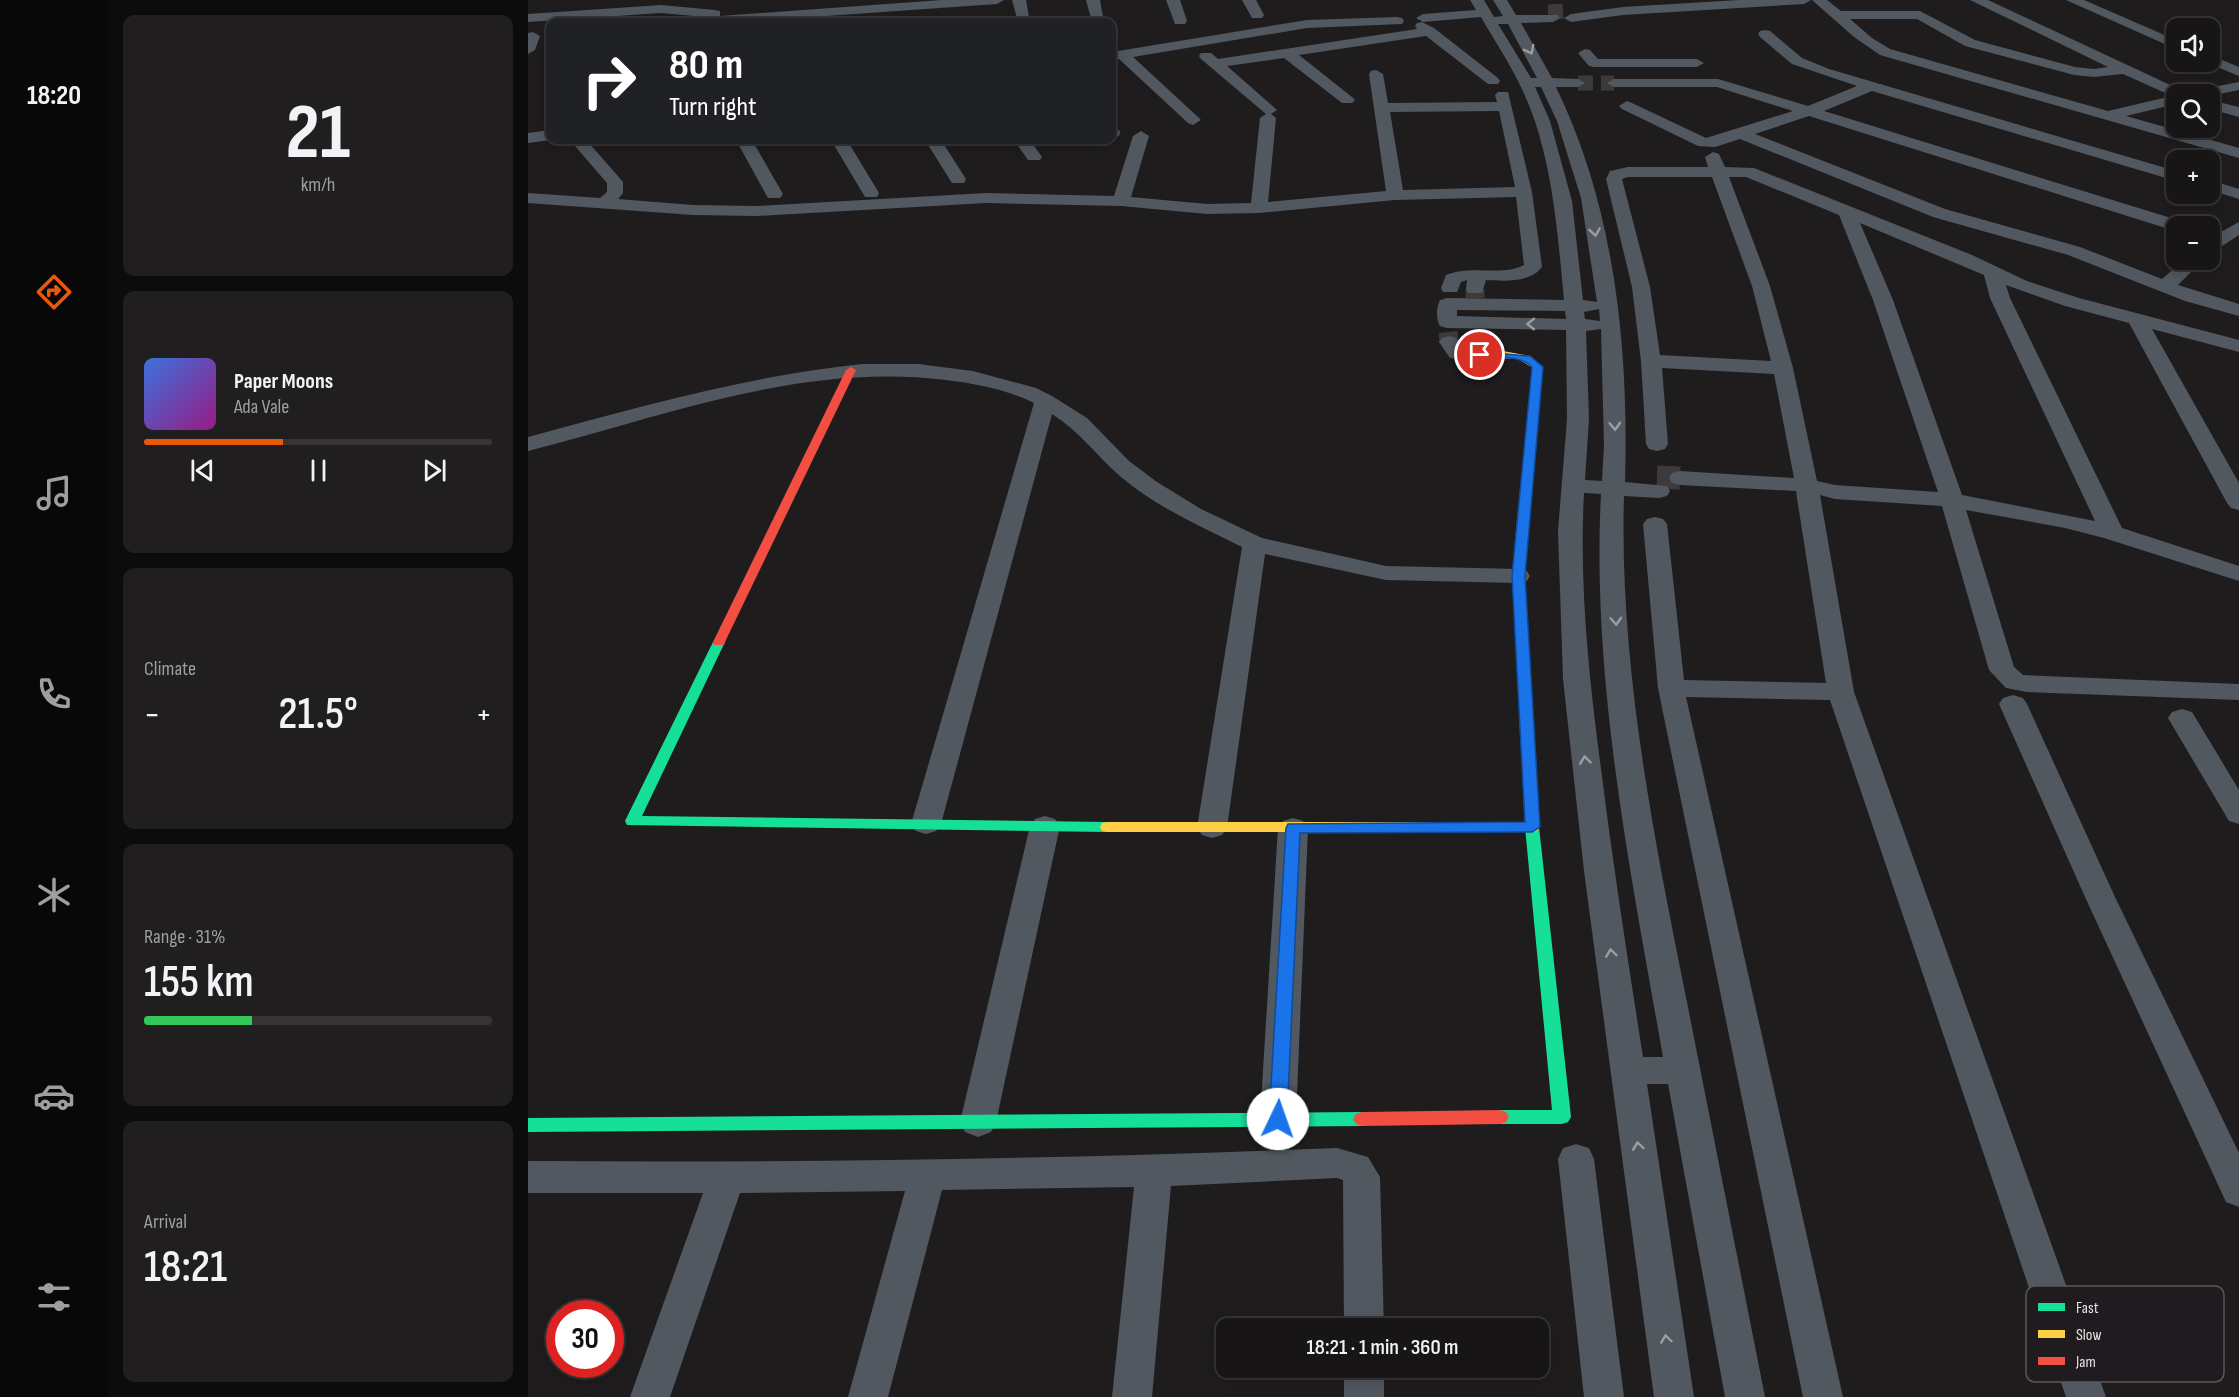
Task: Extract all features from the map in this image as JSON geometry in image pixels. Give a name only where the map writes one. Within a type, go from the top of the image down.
[{"type":"street","points":[[585,15],[590,0]]},
{"type":"street","points":[[787,18],[818,6],[857,16],[899,3],[928,5],[997,0]]},
{"type":"street","points":[[1019,0],[1023,18]]},
{"type":"street","points":[[1093,0],[1097,18]]},
{"type":"street","points":[[1173,0],[1180,21]]},
{"type":"street","points":[[1249,0],[1257,15]]},
{"type":"street","points":[[1569,14],[1597,13],[1628,5],[1659,8],[1703,3],[1804,0]]},
{"type":"street","points":[[1818,0],[1840,15],[1870,44],[1885,52],[2239,153]]},
{"type":"street","points":[[1977,0],[2125,69],[2166,92]]},
{"type":"street","points":[[2073,0],[2166,41]]},
{"type":"street","points":[[1738,3],[1751,16]]},
{"type":"street","points":[[528,18],[585,15],[663,5],[775,18]]},
{"type":"street","points":[[928,5],[933,18]]},
{"type":"street","points":[[1659,8],[1670,20]]},
{"type":"street","points":[[1215,64],[1357,42],[1426,24],[1493,12],[1551,15]]},
{"type":"street","points":[[528,1125],[1562,1117],[1532,827],[1518,576],[1538,367],[1530,359],[1518,356],[1476,315],[1457,276],[1453,279],[1448,314],[1457,354],[1476,315],[1516,274],[1528,272],[1533,267],[1515,89],[1530,48],[1493,12]]},
{"type":"street","points":[[719,18],[739,14]]},
{"type":"street","points":[[1840,15],[1920,15],[1970,43],[2074,71],[2094,73],[2125,69]]},
{"type":"street","points":[[1117,56],[1307,24],[1397,21],[1407,17],[1426,24],[1515,89],[1565,121],[1590,198],[1609,316],[1616,445],[1611,534],[1619,679],[1645,869],[1745,1397]]},
{"type":"street","points":[[1198,27],[1216,40]]},
{"type":"street","points":[[1765,34],[1806,66],[1869,87],[2166,173]]},
{"type":"street","points":[[530,41],[546,35]]},
{"type":"street","points":[[1129,40],[1144,52]]},
{"type":"street","points":[[1357,42],[1376,54]]},
{"type":"street","points":[[1192,44],[1268,114],[1259,208]]},
{"type":"street","points":[[1683,49],[1718,83]]},
{"type":"street","points":[[1287,53],[1347,100]]},
{"type":"street","points":[[1585,53],[1594,63],[1696,63]]},
{"type":"street","points":[[1117,56],[1193,120]]},
{"type":"street","points":[[2220,63],[2239,72]]},
{"type":"street","points":[[1376,74],[1395,195]]},
{"type":"street","points":[[1382,108],[1515,89],[1578,83]]},
{"type":"street","points":[[1614,83],[1718,83],[2166,222]]},
{"type":"street","points":[[2220,90],[2239,86]]},
{"type":"street","points":[[1628,106],[1704,143],[1715,142],[1810,111],[1869,87]]},
{"type":"street","points":[[1515,89],[1542,121],[1563,201],[1575,315],[1578,419],[1570,531],[1576,679],[1599,871],[1674,1397]]},
{"type":"street","points":[[2107,116],[2166,101]]},
{"type":"street","points":[[2220,107],[2239,112]]},
{"type":"street","points":[[1739,134],[1940,213],[2074,250],[2164,287],[2239,310]]},
{"type":"street","points":[[528,138],[546,136]]},
{"type":"street","points":[[1121,201],[1141,136]]},
{"type":"street","points":[[746,144],[774,194]]},
{"type":"street","points":[[841,144],[871,193]]},
{"type":"street","points":[[936,144],[958,179]]},
{"type":"street","points":[[1025,144],[1034,157]]},
{"type":"street","points":[[583,146],[615,182],[615,193],[605,203]]},
{"type":"street","points":[[1716,164],[1761,286],[1783,368],[1807,491],[1841,692],[2047,1286]]},
{"type":"street","points":[[1657,444],[1651,361],[1641,287],[1614,179],[1616,175],[1628,172],[1716,164],[1748,172],[2020,285],[2138,321],[2239,346]]},
{"type":"street","points":[[2220,188],[2239,194]]},
{"type":"street","points":[[528,198],[693,210],[756,211],[986,198],[1121,201],[1207,208],[1259,208],[1395,195],[1524,192]]},
{"type":"street","points":[[1847,212],[1891,322],[1952,500],[2002,670],[2008,678],[2027,684],[2239,692]]},
{"type":"street","points":[[2220,236],[2239,227]]},
{"type":"street","points":[[2220,241],[2239,245]]},
{"type":"street","points":[[2164,287],[2183,270]]},
{"type":"street","points":[[1993,272],[2000,298],[2112,533]]},
{"type":"street","points":[[1448,314],[1609,316]]},
{"type":"street","points":[[2138,321],[2239,503]]},
{"type":"street","points":[[1651,361],[1783,368]]},
{"type":"street","points":[[528,444],[768,383],[851,370],[894,369],[963,375],[1007,383],[1045,400],[1082,425],[1135,477],[1186,509],[1254,544],[1386,573],[1518,576]]},
{"type":"street","points":[[851,370],[632,821],[1212,828],[1532,827]]},
{"type":"street","points":[[926,824],[1045,400]]},
{"type":"street","points":[[1573,479],[1952,500],[2066,521],[2112,533],[2239,574]]},
{"type":"street","points":[[1655,524],[1671,688],[1823,1397]]},
{"type":"street","points":[[1212,828],[1254,544]]},
{"type":"street","points":[[1576,679],[1619,679]]},
{"type":"street","points":[[1671,688],[1841,692]]},
{"type":"street","points":[[2013,705],[2100,897],[2239,1191]]},
{"type":"street","points":[[2182,718],[2239,814]]},
{"type":"street","points":[[978,1122],[1045,826]]},
{"type":"street","points":[[1278,1119],[1293,828]]},
{"type":"street","points":[[1628,1071],[1683,1070]]},
{"type":"street","points":[[1576,1159],[1604,1397]]},
{"type":"street","points":[[528,1177],[728,1178],[928,1175],[1154,1171],[1338,1163],[1355,1168],[1362,1177],[1364,1191],[1364,1318]]},
{"type":"street","points":[[1132,1397],[1154,1171]]},
{"type":"street","points":[[868,1397],[928,1175]]},
{"type":"street","points":[[650,1397],[728,1178]]},
{"type":"street","points":[[1364,1378],[1364,1397]]},
{"type":"street","points":[[2081,1382],[2086,1397]]},
{"type":"tunnel","points":[[1548,12],[1567,11]]},
{"type":"tunnel","points":[[1578,83],[1614,83]]},
{"type":"tunnel","points":[[1475,289],[1475,298]]},
{"type":"tunnel","points":[[1448,332],[1449,342]]},
{"type":"tunnel","points":[[1657,477],[1680,478]]},
{"type":"traffic: fast","points":[[1500,1117],[1562,1117],[1532,827],[1518,576],[1522,530]]},
{"type":"traffic: fast","points":[[719,642],[632,821],[1107,827]]},
{"type":"traffic: fast","points":[[528,1125],[1362,1119]]},
{"type":"traffic: slow","points":[[1480,355],[1519,356],[1533,362],[1538,367],[1522,530]]},
{"type":"traffic: slow","points":[[1107,827],[1532,827]]},
{"type":"traffic: jam","points":[[719,642],[851,370]]},
{"type":"traffic: jam","points":[[1362,1119],[1500,1117]]},
{"type":"route","points":[[1278,1119],[1293,828],[1532,827],[1518,576],[1538,367],[1536,362],[1518,356],[1480,355]]}]
